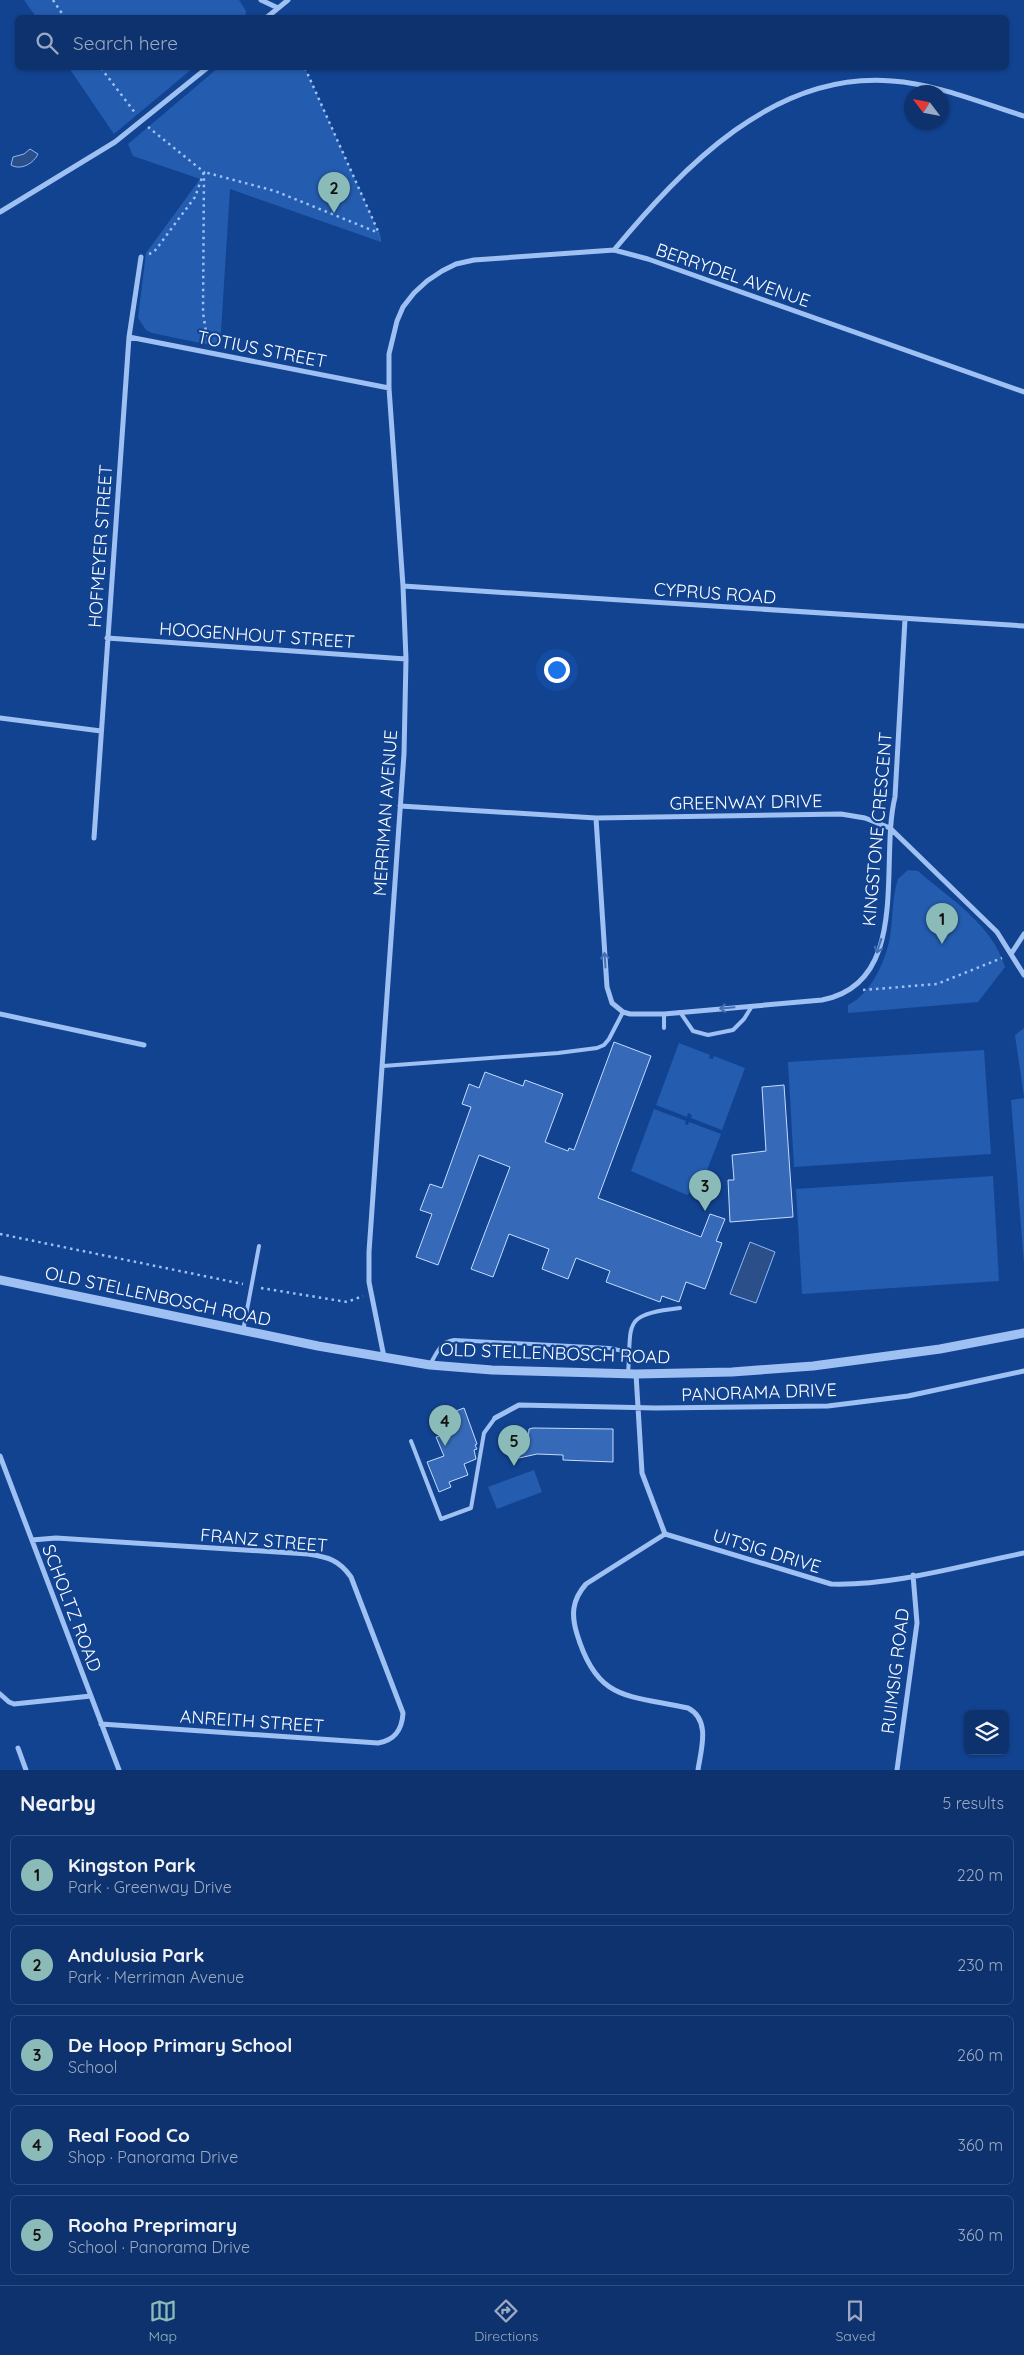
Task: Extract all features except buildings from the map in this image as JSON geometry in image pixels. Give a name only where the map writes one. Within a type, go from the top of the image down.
[{"type":"street","points":[[261,0],[278,8]]},
{"type":"street","points":[[270,15],[288,0]]},
{"type":"street","points":[[0,212],[115,142],[205,70]]},
{"type":"street","points":[[614,250],[679,177],[701,156],[763,112],[808,92],[858,81],[892,80],[930,87],[1024,116]]},
{"type":"street","name":"BERRYDEL AVENUE","points":[[427,280],[456,264],[474,260],[614,250],[648,259],[1024,392]]},
{"type":"street","name":"HOFMEYER STREET","points":[[94,838],[129,337],[141,257]]},
{"type":"street","name":"MERRIMAN AVENUE","points":[[384,1358],[372,1294],[369,1252],[400,806],[406,659],[404,586],[389,388],[389,354],[397,321],[403,307],[427,280]]},
{"type":"street","name":"TOTIUS STREET","points":[[129,337],[389,388]]},
{"type":"street","name":"CYPRUS ROAD","points":[[404,586],[1024,626]]},
{"type":"street","name":"KINGSTONE CRESCENT","points":[[623,1012],[630,1014],[664,1014],[822,1000],[848,992],[857,986],[866,975],[874,962],[886,922],[890,828],[895,797],[905,619]]},
{"type":"street","name":"HOOGENHOUT STREET","points":[[107,638],[406,659]]},
{"type":"street","points":[[0,718],[101,731]]},
{"type":"street","name":"GREENWAY DRIVE","points":[[400,806],[596,818],[840,814],[865,818],[890,828],[998,932],[1024,975]]},
{"type":"street","points":[[596,818],[607,987],[612,1002],[623,1012]]},
{"type":"street","points":[[1011,954],[1024,934]]},
{"type":"street","points":[[0,1014],[144,1046]]},
{"type":"street","name":"OLD STELLENBOSCH ROAD","points":[[0,1280],[243,1331],[384,1358],[430,1365],[492,1370],[632,1374],[732,1372],[813,1366],[940,1350],[1024,1333]]},
{"type":"street","name":"PANORAMA DRIVE","points":[[495,1418],[519,1406],[638,1408],[828,1406],[908,1396],[1024,1371]]},
{"type":"street","points":[[632,1374],[638,1408],[642,1473],[665,1534],[586,1584],[578,1593],[575,1602],[574,1624],[584,1658],[606,1686],[624,1695],[688,1708],[695,1712],[704,1731],[698,1770]]},
{"type":"street","name":"SCHOLTZ ROAD","points":[[0,1456],[118,1770]]},
{"type":"street","name":"UITSIG DRIVE","points":[[665,1534],[831,1584],[848,1585],[913,1576],[1024,1553]]},
{"type":"street","name":"FRANZ STREET","points":[[32,1540],[56,1538],[308,1554],[335,1560],[343,1566],[350,1577],[400,1703],[403,1723],[398,1732]]},
{"type":"street","name":"RUIMSIG ROAD","points":[[897,1770],[917,1623],[913,1576]]},
{"type":"street","points":[[0,1694],[2,1699],[20,1704],[91,1696]]},
{"type":"street","name":"ANREITH STREET","points":[[101,1724],[378,1743],[386,1742],[398,1732]]},
{"type":"street","points":[[18,1748],[26,1770]]},
{"type":"lane","points":[[680,1012],[694,1031],[708,1035],[733,1030],[744,1019],[752,1006]]},
{"type":"lane","points":[[383,1066],[558,1053],[597,1048],[609,1039],[623,1012]]},
{"type":"lane","points":[[664,1014],[664,1028]]},
{"type":"lane","points":[[243,1331],[258,1246]]},
{"type":"lane","points":[[632,1374],[628,1352],[629,1334],[637,1319],[645,1314],[680,1308]]},
{"type":"lane","points":[[430,1365],[438,1350],[444,1344],[454,1340],[609,1348],[628,1352]]},
{"type":"lane","points":[[411,1441],[441,1519],[471,1508],[484,1433],[495,1418]]},
{"type":"path","points":[[53,0],[63,15]]},
{"type":"path","points":[[102,70],[141,122],[204,172],[275,191],[379,232],[306,70]]},
{"type":"path","points":[[141,257],[154,252],[195,197],[204,172]]},
{"type":"path","points":[[204,172],[203,313],[209,352]]},
{"type":"path","points":[[848,992],[937,984],[1011,954]]},
{"type":"path","points":[[0,1234],[305,1296],[347,1302],[372,1294]]},
{"type":"shaded area","points":[[24,0],[239,0],[246,11],[245,15],[35,15]]},
{"type":"shaded area","points":[[70,70],[191,70],[114,134]]},
{"type":"shaded area","points":[[216,70],[306,70],[381,237],[381,242],[230,189],[220,347],[152,333],[146,330],[138,318],[146,253],[200,179],[133,156],[128,144]]},
{"type":"shaded area","points":[[30,149],[38,154],[34,160],[23,167],[11,165],[13,157],[24,154]]},
{"type":"shaded area","points":[[908,870],[918,871],[969,913],[990,938],[999,952],[1005,967],[978,1002],[848,1013],[848,1005],[863,994],[881,966],[890,937],[896,886],[898,879]]},
{"type":"shaded area","points":[[1024,1028],[1024,1097],[1015,1035]]},
{"type":"shaded area","points":[[679,1043],[710,1055],[709,1058],[713,1059],[714,1056],[745,1068],[722,1130],[691,1118],[692,1115],[688,1113],[687,1117],[656,1105]]},
{"type":"shaded area","points":[[984,1050],[991,1154],[794,1167],[788,1062]]},
{"type":"shaded area","points":[[1024,1098],[1024,1264],[1011,1100]]},
{"type":"shaded area","points":[[654,1109],[686,1121],[685,1124],[688,1125],[689,1122],[721,1134],[697,1196],[689,1193],[687,1195],[631,1171]]},
{"type":"shaded area","points":[[993,1176],[999,1281],[802,1294],[796,1189]]},
{"type":"shaded area","points":[[750,1242],[775,1252],[756,1303],[730,1294]]},
{"type":"shaded area","points":[[534,1470],[542,1492],[497,1509],[488,1487]]},
{"type":"place","name":"Andulusia Park","points":[[334,213]]},
{"type":"place","name":"Kingston Park","points":[[942,944]]},
{"type":"place","name":"De Hoop Primary School","points":[[705,1211]]},
{"type":"place","name":"Real Food Co","points":[[445,1446]]},
{"type":"place","name":"Rooha Preprimary","points":[[514,1466]]}]
